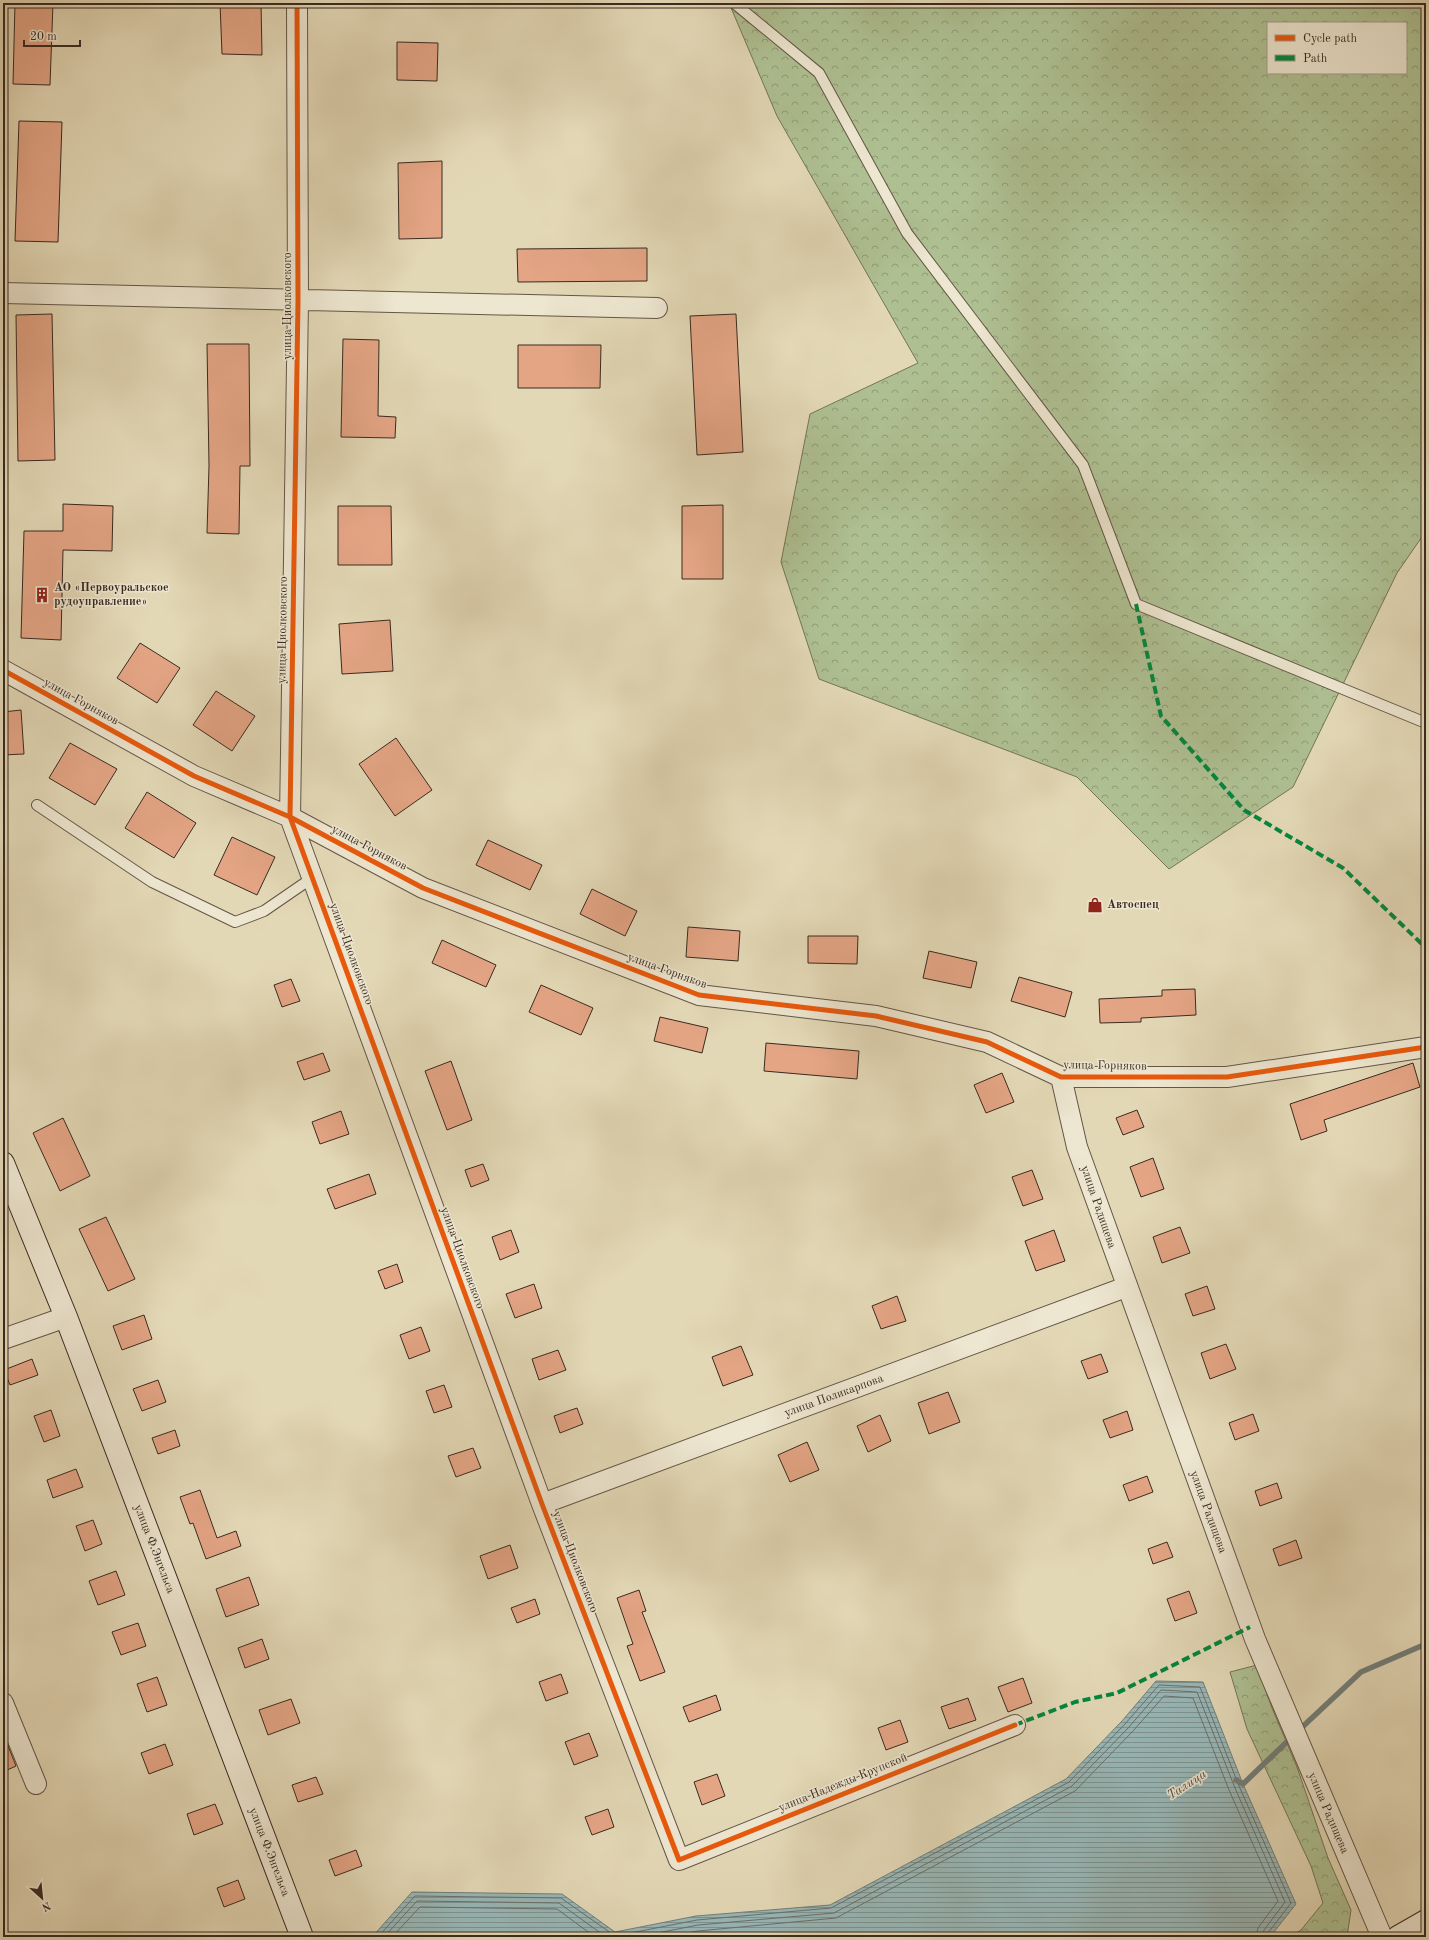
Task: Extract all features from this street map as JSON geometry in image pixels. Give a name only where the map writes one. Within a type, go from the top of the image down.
[{"type":"street","name":"улица Циолковского","points":[[297,3],[298,301],[290,817],[542,1504],[678,1860]]},
{"type":"street","points":[[3,293],[298,301],[657,308]]},
{"type":"street","name":"улица Горняков","points":[[3,670],[194,776],[290,817],[423,888],[699,995],[876,1016],[987,1042],[1061,1077],[1227,1077],[1426,1048]]},
{"type":"street","name":"улица Радищева","points":[[1061,1077],[1077,1147],[1126,1287],[1254,1639],[1382,1937]]},
{"type":"street","name":"улица Ф.Энгельса","points":[[3,1163],[66,1317],[302,1937]]},
{"type":"street","name":"улица Поликарпова","points":[[542,1504],[1126,1287]]},
{"type":"street","points":[[3,1339],[66,1317]]},
{"type":"street","points":[[3,1703],[36,1784]]},
{"type":"street","name":"улица Надежды Крупской","points":[[678,1860],[1015,1725]]},
{"type":"street","points":[[1398,1937],[1426,1921]]},
{"type":"lane","points":[[734,3],[819,73],[907,233],[1083,465],[1136,604],[1426,723]]},
{"type":"lane","points":[[37,805],[152,882],[235,922],[264,911],[312,878]]},
{"type":"green space","points":[[729,3],[1426,3],[1426,531],[1397,573],[1293,787],[1169,869],[1077,777],[819,679],[781,562],[810,414],[918,363],[777,116]]},
{"type":"green space","points":[[1257,1665],[1272,1708],[1297,1767],[1328,1858],[1351,1910],[1347,1937],[1290,1937],[1301,1930],[1323,1903],[1311,1866],[1247,1729],[1230,1672]]},
{"type":"water","points":[[1156,1681],[1203,1682],[1243,1784],[1296,1904],[1270,1937],[372,1937],[412,1892],[562,1894],[615,1932],[696,1916],[830,1905],[1066,1779],[1122,1721]]},
{"type":"building","points":[[15,3],[53,3],[50,85],[13,84]]},
{"type":"building","points":[[220,3],[261,3],[262,55],[222,54]]},
{"type":"building","points":[[397,42],[438,43],[437,81],[397,80]]},
{"type":"building","points":[[19,121],[62,122],[58,242],[15,241]]},
{"type":"building","points":[[442,161],[442,238],[399,239],[398,163]]},
{"type":"building","points":[[647,248],[647,281],[518,282],[517,249]]},
{"type":"building","points":[[52,314],[55,460],[18,461],[16,315]]},
{"type":"building","points":[[736,314],[743,452],[697,455],[690,316]]},
{"type":"building","points":[[343,339],[379,340],[378,416],[396,417],[395,438],[341,437]]},
{"type":"building","points":[[207,344],[249,344],[250,466],[240,466],[239,534],[207,533],[209,466]]},
{"type":"building","points":[[518,345],[601,345],[600,388],[518,388]]},
{"type":"building","name":"АО «Первоуральское рудоуправление»","points":[[63,504],[113,506],[112,551],[63,550],[61,640],[21,638],[24,531],[63,531]]},
{"type":"building","points":[[723,505],[723,579],[682,579],[682,506]]},
{"type":"building","points":[[338,506],[391,506],[392,565],[338,565]]},
{"type":"building","points":[[390,620],[393,671],[342,674],[339,624]]},
{"type":"building","points":[[140,643],[180,668],[157,703],[117,678]]},
{"type":"building","points":[[216,691],[255,716],[232,751],[193,725]]},
{"type":"building","points":[[21,710],[24,754],[3,755],[3,712]]},
{"type":"building","points":[[396,738],[432,790],[395,816],[359,764]]},
{"type":"building","points":[[70,743],[117,769],[95,805],[49,778]]},
{"type":"building","points":[[147,792],[196,823],[174,858],[125,828]]},
{"type":"building","points":[[232,837],[275,857],[257,895],[214,875]]},
{"type":"building","points":[[488,840],[542,865],[530,890],[476,865]]},
{"type":"building","points":[[592,889],[637,911],[625,936],[580,914]]},
{"type":"building","points":[[688,927],[740,931],[738,961],[686,957]]},
{"type":"building","points":[[808,936],[858,936],[857,964],[808,963]]},
{"type":"building","points":[[442,940],[496,965],[486,987],[432,963]]},
{"type":"building","points":[[929,951],[977,962],[971,988],[923,978]]},
{"type":"building","points":[[1019,977],[1072,992],[1065,1017],[1011,1001]]},
{"type":"building","points":[[291,979],[300,1001],[282,1007],[274,985]]},
{"type":"building","points":[[541,985],[593,1008],[581,1035],[529,1012]]},
{"type":"building","points":[[1195,989],[1196,1015],[1141,1018],[1141,1022],[1100,1023],[1099,999],[1162,996],[1162,990]]},
{"type":"building","points":[[660,1017],[708,1028],[702,1053],[654,1041]]},
{"type":"building","points":[[766,1043],[859,1051],[857,1079],[764,1071]]},
{"type":"building","points":[[323,1053],[330,1071],[304,1080],[297,1062]]},
{"type":"building","points":[[451,1061],[472,1120],[447,1130],[425,1071]]},
{"type":"building","points":[[1413,1063],[1420,1087],[1324,1120],[1327,1131],[1301,1140],[1290,1104]]},
{"type":"building","points":[[1002,1073],[1014,1102],[986,1113],[974,1085]]},
{"type":"building","points":[[1137,1110],[1144,1127],[1123,1135],[1116,1118]]},
{"type":"building","points":[[341,1111],[349,1134],[320,1144],[312,1122]]},
{"type":"building","points":[[63,1118],[90,1176],[60,1191],[33,1133]]},
{"type":"building","points":[[1153,1158],[1164,1189],[1141,1197],[1130,1167]]},
{"type":"building","points":[[483,1164],[489,1180],[471,1187],[465,1170]]},
{"type":"building","points":[[1032,1170],[1043,1199],[1023,1206],[1012,1177]]},
{"type":"building","points":[[369,1174],[376,1194],[335,1209],[327,1189]]},
{"type":"building","points":[[106,1217],[135,1279],[108,1291],[79,1229]]},
{"type":"building","points":[[1180,1227],[1190,1253],[1162,1263],[1153,1237]]},
{"type":"building","points":[[511,1230],[519,1252],[500,1260],[492,1237]]},
{"type":"building","points":[[1054,1230],[1065,1261],[1036,1271],[1025,1241]]},
{"type":"building","points":[[397,1264],[403,1282],[385,1289],[378,1271]]},
{"type":"building","points":[[534,1284],[542,1308],[515,1318],[506,1294]]},
{"type":"building","points":[[1207,1286],[1215,1309],[1193,1316],[1185,1294]]},
{"type":"building","points":[[897,1296],[906,1321],[881,1329],[872,1306]]},
{"type":"building","points":[[144,1315],[152,1339],[122,1350],[113,1326]]},
{"type":"building","points":[[421,1327],[430,1351],[409,1359],[400,1335]]},
{"type":"building","points":[[1226,1344],[1236,1369],[1210,1379],[1201,1353]]},
{"type":"building","points":[[741,1346],[753,1375],[723,1386],[712,1357]]},
{"type":"building","points":[[558,1350],[566,1370],[539,1380],[532,1359]]},
{"type":"building","points":[[1101,1354],[1108,1372],[1088,1379],[1081,1361]]},
{"type":"building","points":[[32,1359],[38,1375],[10,1385],[4,1370]]},
{"type":"building","points":[[158,1380],[166,1402],[142,1411],[133,1389]]},
{"type":"building","points":[[444,1385],[452,1407],[434,1413],[426,1391]]},
{"type":"building","points":[[948,1392],[960,1422],[929,1434],[918,1403]]},
{"type":"building","points":[[577,1408],[583,1424],[560,1433],[554,1416]]},
{"type":"building","points":[[51,1410],[60,1436],[44,1442],[34,1416]]},
{"type":"building","points":[[1127,1411],[1133,1430],[1110,1438],[1103,1420]]},
{"type":"building","points":[[1253,1414],[1259,1431],[1235,1440],[1229,1423]]},
{"type":"building","points":[[880,1415],[891,1441],[868,1452],[857,1426]]},
{"type":"building","points":[[175,1430],[180,1446],[158,1454],[152,1438]]},
{"type":"building","points":[[807,1442],[819,1470],[790,1482],[778,1455]]},
{"type":"building","points":[[473,1448],[481,1468],[456,1477],[448,1456]]},
{"type":"building","points":[[76,1469],[83,1487],[53,1498],[47,1480]]},
{"type":"building","points":[[1147,1476],[1153,1492],[1129,1501],[1123,1485]]},
{"type":"building","points":[[1277,1483],[1282,1498],[1260,1506],[1255,1491]]},
{"type":"building","points":[[200,1490],[217,1538],[236,1531],[241,1546],[206,1559],[193,1523],[190,1524],[180,1497]]},
{"type":"building","points":[[93,1520],[102,1544],[85,1551],[76,1526]]},
{"type":"building","points":[[1296,1540],[1302,1558],[1279,1566],[1273,1549]]},
{"type":"building","points":[[1167,1542],[1173,1557],[1153,1564],[1148,1549]]},
{"type":"building","points":[[510,1545],[518,1568],[488,1579],[480,1556]]},
{"type":"building","points":[[116,1571],[125,1595],[98,1605],[89,1581]]},
{"type":"building","points":[[249,1577],[259,1605],[226,1617],[216,1589]]},
{"type":"building","points":[[639,1590],[646,1611],[642,1612],[665,1672],[640,1681],[627,1646],[633,1644],[617,1598]]},
{"type":"building","points":[[1189,1591],[1197,1613],[1175,1621],[1167,1599]]},
{"type":"building","points":[[535,1599],[540,1614],[517,1623],[511,1608]]},
{"type":"building","points":[[138,1623],[146,1646],[121,1655],[112,1632]]},
{"type":"building","points":[[262,1639],[269,1659],[245,1668],[238,1648]]},
{"type":"building","points":[[561,1674],[568,1693],[546,1701],[539,1682]]},
{"type":"building","points":[[157,1677],[167,1705],[147,1712],[137,1684]]},
{"type":"building","points":[[1023,1678],[1032,1703],[1008,1712],[998,1687]]},
{"type":"building","points":[[716,1695],[721,1710],[689,1722],[683,1707]]},
{"type":"building","points":[[968,1698],[976,1720],[949,1729],[941,1707]]},
{"type":"building","points":[[291,1699],[300,1723],[268,1735],[259,1710]]},
{"type":"building","points":[[900,1720],[908,1742],[886,1750],[878,1728]]},
{"type":"building","points":[[3,1733],[16,1766],[3,1772]]},
{"type":"building","points":[[589,1733],[598,1756],[574,1765],[565,1742]]},
{"type":"building","points":[[165,1744],[173,1765],[149,1774],[141,1753]]},
{"type":"building","points":[[717,1774],[725,1796],[702,1805],[694,1782]]},
{"type":"building","points":[[316,1777],[323,1794],[298,1802],[292,1785]]},
{"type":"building","points":[[215,1804],[223,1824],[194,1835],[187,1814]]},
{"type":"building","points":[[608,1809],[614,1827],[592,1835],[585,1817]]},
{"type":"building","points":[[356,1850],[362,1866],[335,1876],[329,1860]]},
{"type":"building","points":[[238,1880],[245,1899],[224,1907],[217,1888]]},
{"type":"waterway","name":"Талица","points":[[1298,1731],[1361,1672],[1426,1644]]},
{"type":"waterway","name":"Талица","points":[[1236,1780],[1243,1784],[1292,1737]]},
{"type":"marked path","points":[[1136,604],[1161,716],[1244,810],[1343,868],[1426,948]]},
{"type":"marked path","points":[[1015,1725],[1075,1702],[1117,1693],[1250,1627]]},
{"type":"cycle path","points":[[297,3],[298,301],[290,817],[542,1504],[679,1860],[1015,1725]]},
{"type":"cycle path","points":[[3,670],[194,776],[290,817],[423,888],[699,995],[876,1016],[987,1042],[1061,1077],[1227,1077],[1426,1047]]},
{"type":"place","name":"АО «Первоуральское рудоуправление»","points":[[42,595]]},
{"type":"place","name":"Автоспец","points":[[1095,905]]}]
